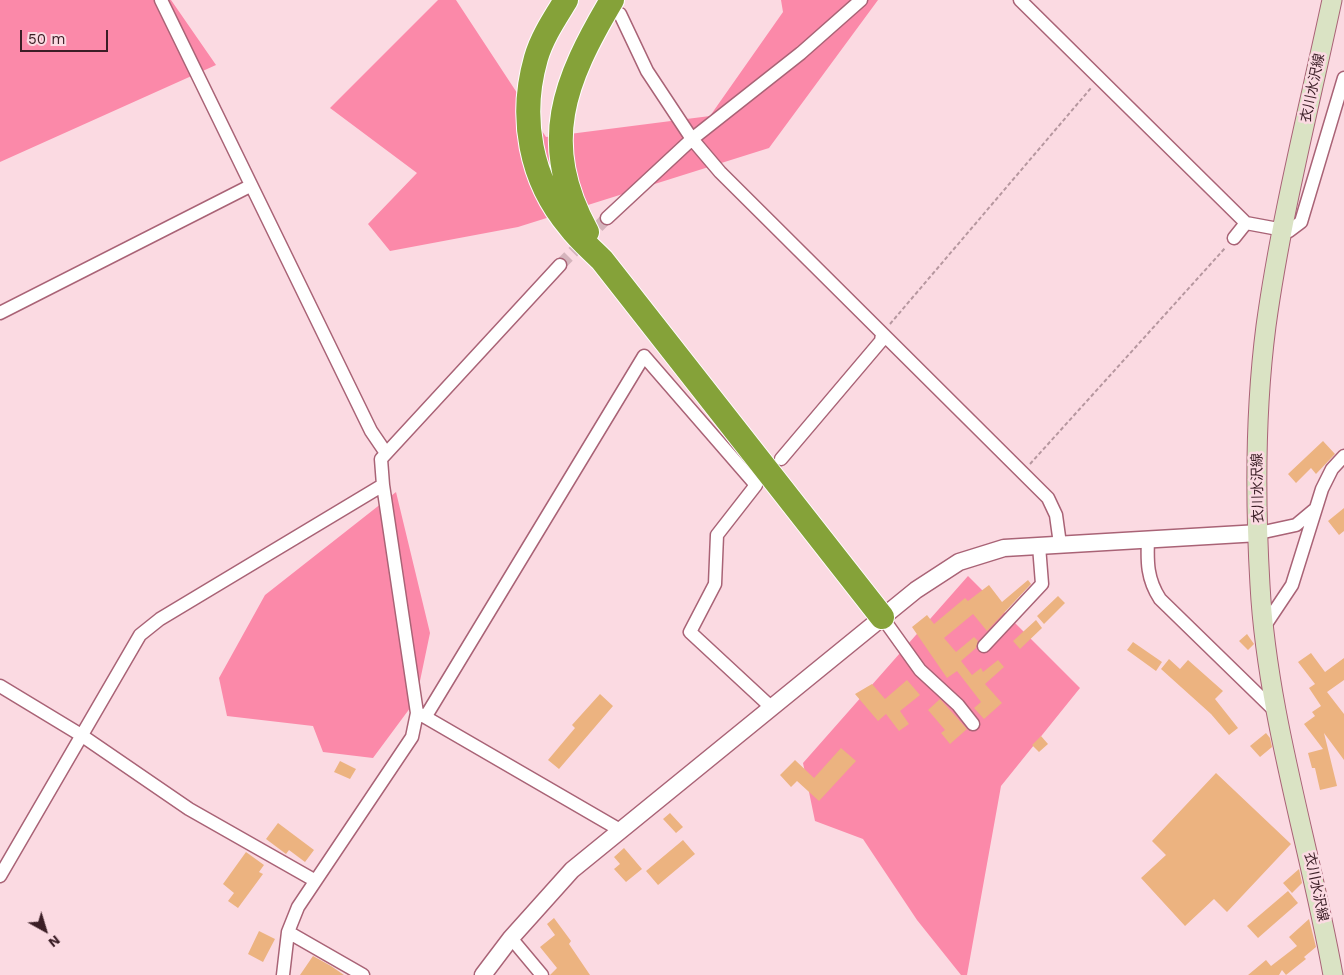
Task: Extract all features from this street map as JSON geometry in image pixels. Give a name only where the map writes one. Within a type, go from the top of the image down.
[{"type":"highway","points":[[566,0],[548,30],[536,57],[529,90],[530,146],[539,176],[554,205],[570,228],[602,260],[882,617]]},
{"type":"highway","points":[[602,260],[568,192],[561,160],[562,130],[564,102],[574,71],[588,40],[616,7]]},
{"type":"main road","name":"衣川水沢線","points":[[1332,0],[1284,228],[1266,329],[1257,470],[1264,627],[1277,714],[1320,900],[1333,975]]},
{"type":"street","points":[[161,0],[371,431],[386,453]]},
{"type":"street","points":[[607,218],[692,139],[801,53],[861,0]]},
{"type":"street","points":[[1020,0],[1246,223],[1284,228],[1290,231],[1301,222],[1344,78]]},
{"type":"street","points":[[616,7],[647,71],[692,139],[726,178],[1023,472],[1052,504],[1056,515],[1060,544]]},
{"type":"street","points":[[0,313],[250,186]]},
{"type":"street","points":[[1234,238],[1246,223]]},
{"type":"street","points":[[560,265],[381,459],[382,485],[422,715],[620,830]]},
{"type":"street","points":[[781,459],[881,341],[882,334]]},
{"type":"street","points":[[283,975],[288,932],[298,907],[314,880],[412,736],[422,715],[644,356],[756,485],[717,535],[715,584],[690,632],[772,708]]},
{"type":"street","points":[[1264,627],[1292,585],[1314,510],[1327,478],[1344,456]]},
{"type":"street","points":[[0,876],[140,635],[160,619],[382,485]]},
{"type":"street","points":[[483,975],[511,938],[572,870],[882,617],[916,590],[959,562],[1004,548],[1259,533],[1296,525],[1314,510]]},
{"type":"street","points":[[1148,539],[1147,570],[1149,579],[1160,599],[1277,714]]},
{"type":"street","points":[[984,646],[1042,584],[1039,546]]},
{"type":"street","points":[[882,617],[920,670],[958,705],[973,724]]},
{"type":"street","points":[[0,686],[81,735],[189,809],[314,880]]},
{"type":"street","points":[[288,932],[363,975]]},
{"type":"street","points":[[511,938],[542,975]]},
{"type":"path","points":[[882,334],[1100,78]]},
{"type":"path","points":[[1023,472],[1234,238]]},
{"type":"shaded area","points":[[0,0],[171,0],[216,65],[0,162]]},
{"type":"shaded area","points":[[438,0],[456,0],[546,137],[710,116],[783,12],[781,0],[878,0],[769,148],[518,227],[390,251],[368,224],[417,173],[330,108]]},
{"type":"shaded area","points":[[396,492],[430,633],[416,700],[373,758],[323,752],[313,726],[227,716],[219,678],[265,595]]},
{"type":"shaded area","points":[[968,576],[1080,688],[1001,786],[967,975],[961,975],[917,920],[863,839],[815,821],[803,763]]},
{"type":"building","points":[[1323,441],[1335,454],[1316,474],[1311,468],[1296,483],[1288,474]]},
{"type":"building","points":[[1344,508],[1344,531],[1339,535],[1328,521]]},
{"type":"building","points":[[1028,580],[1031,584],[987,631],[973,614],[944,638],[956,652],[974,637],[978,641],[976,648],[961,661],[972,675],[981,668],[983,672],[998,660],[1004,667],[985,684],[1002,703],[984,719],[974,708],[981,702],[957,671],[947,678],[912,627],[927,615],[934,624],[965,598],[968,601],[989,585],[1002,602]]},
{"type":"building","points":[[1058,596],[1065,603],[1044,624],[1037,616]]},
{"type":"building","points":[[1036,620],[1042,628],[1020,649],[1013,641]]},
{"type":"building","points":[[1247,634],[1254,644],[1248,650],[1239,641]]},
{"type":"building","points":[[1133,642],[1162,662],[1156,671],[1127,650]]},
{"type":"building","points":[[1311,653],[1325,672],[1344,658],[1344,680],[1327,692],[1344,714],[1344,760],[1324,733],[1337,786],[1320,790],[1315,768],[1312,768],[1308,753],[1323,749],[1304,724],[1315,716],[1312,712],[1321,706],[1309,688],[1315,684],[1298,662]]},
{"type":"building","points":[[1169,659],[1180,669],[1188,660],[1223,691],[1215,699],[1238,728],[1229,735],[1211,714],[1161,669]]},
{"type":"building","points":[[907,680],[920,695],[900,711],[909,724],[899,731],[886,714],[878,721],[855,694],[872,684],[885,699]]},
{"type":"building","points":[[600,694],[613,706],[559,769],[548,760],[575,728],[572,725]]},
{"type":"building","points":[[940,699],[967,729],[950,744],[941,733],[945,730],[928,710]]},
{"type":"building","points":[[1266,733],[1270,738],[1272,747],[1260,757],[1250,746]]},
{"type":"building","points":[[1041,736],[1048,744],[1039,752],[1032,745]]},
{"type":"building","points":[[841,748],[856,761],[819,801],[797,781],[791,787],[780,775],[795,760],[814,778]]},
{"type":"building","points":[[340,761],[356,769],[350,779],[334,772]]},
{"type":"building","points":[[1216,773],[1291,844],[1227,912],[1214,899],[1185,926],[1141,878],[1166,855],[1152,841]]},
{"type":"building","points":[[670,813],[683,827],[676,833],[663,819]]},
{"type":"building","points":[[278,823],[314,850],[305,862],[289,850],[286,854],[266,839]]},
{"type":"building","points":[[683,840],[695,854],[658,885],[646,871]]},
{"type":"building","points":[[624,848],[642,869],[626,882],[614,869],[620,864],[614,857]]},
{"type":"building","points":[[246,852],[264,865],[259,872],[263,874],[238,908],[228,901],[234,893],[223,884]]},
{"type":"building","points":[[1299,869],[1302,883],[1292,893],[1283,883]]},
{"type":"building","points":[[1288,891],[1298,903],[1258,938],[1247,926]]},
{"type":"building","points":[[554,918],[571,941],[569,944],[590,975],[550,975],[557,968],[540,947],[555,935],[547,924]]},
{"type":"building","points":[[1309,919],[1316,947],[1304,957],[1306,959],[1286,975],[1282,970],[1279,975],[1248,975],[1266,960],[1271,966],[1297,946],[1289,937]]},
{"type":"building","points":[[259,931],[275,939],[263,962],[248,954]]},
{"type":"building","points":[[313,956],[331,966],[344,975],[300,975]]},
{"type":"tunnel","points":[[560,265],[607,218]]}]
